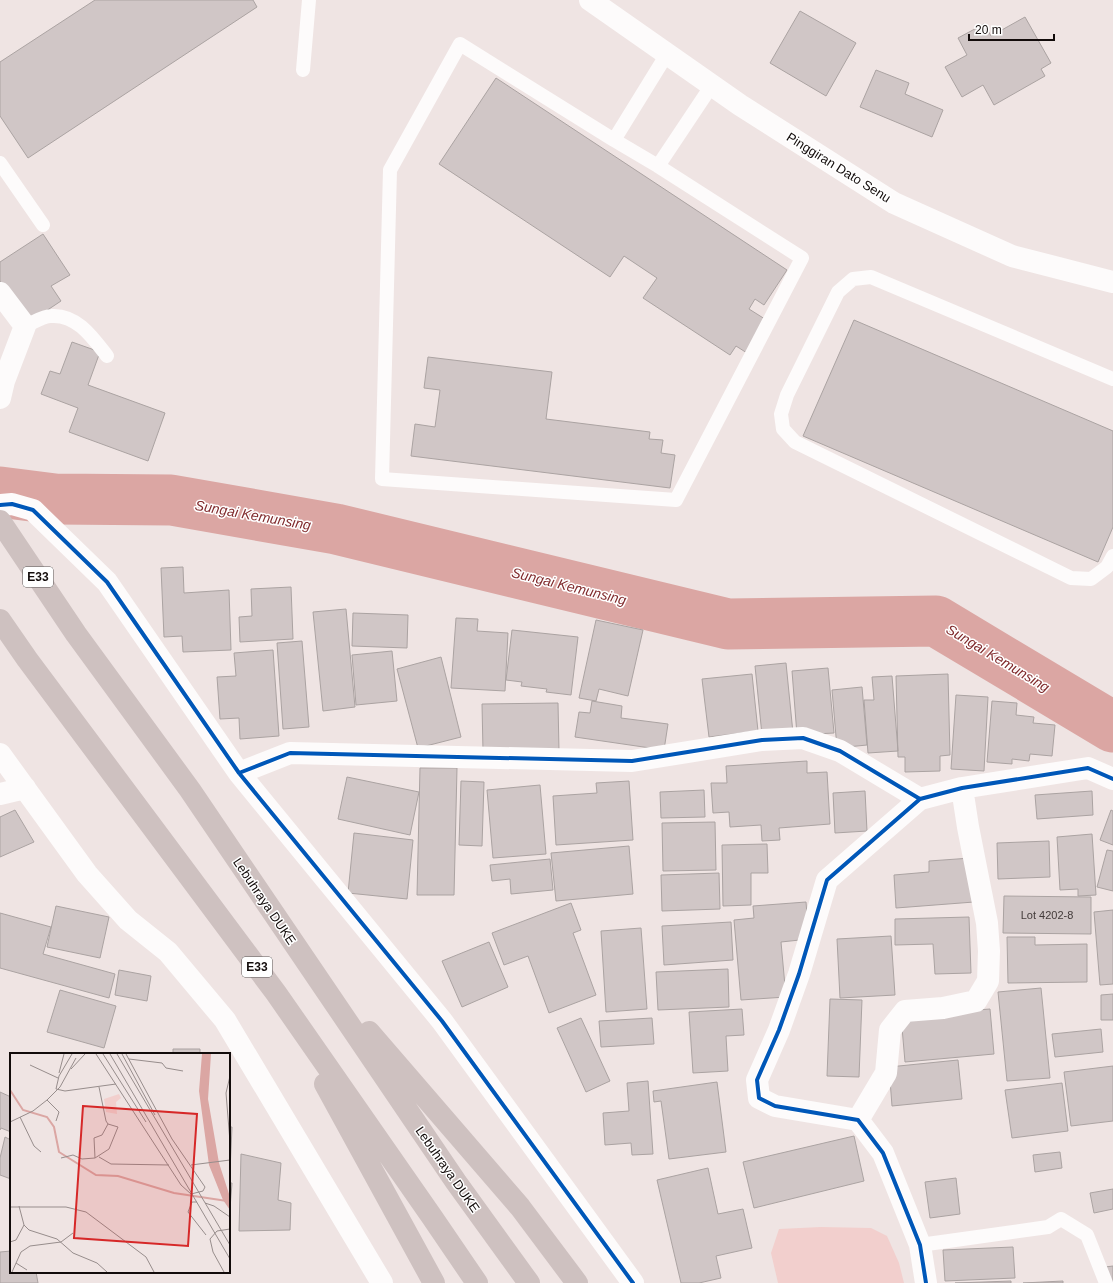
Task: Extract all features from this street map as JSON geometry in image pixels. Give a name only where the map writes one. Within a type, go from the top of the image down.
[{"type":"highway","name":"Lebuhraya DUKE","points":[[0,521],[76,634],[190,790],[456,1182],[529,1283]]},
{"type":"highway","name":"E33","points":[[0,620],[27,660],[276,994],[432,1217],[476,1283]]},
{"type":"highway","points":[[299,951],[520,1207],[577,1283]]},
{"type":"highway","points":[[276,994],[379,1185],[434,1283]]},
{"type":"street","name":"Pinggiran Dato Senu","points":[[590,0],[740,105],[894,203],[1012,256],[1113,282]]},
{"type":"street","points":[[0,293],[25,326],[4,382],[0,398]]},
{"type":"street","points":[[0,505],[12,504],[33,510],[107,582],[239,773],[442,1021],[634,1283]]},
{"type":"street","points":[[239,773],[290,753],[632,761],[762,740],[803,738],[840,751],[920,799]]},
{"type":"street","points":[[0,754],[87,874],[128,920],[168,952],[224,1020],[382,1283]]},
{"type":"street","points":[[926,1283],[920,1245],[883,1153],[858,1120],[776,1106],[759,1098],[756,1080],[779,1030],[799,974],[827,880],[920,799],[962,788],[1088,768],[1113,779]]},
{"type":"street","points":[[0,794],[25,788]]},
{"type":"street","points":[[858,1120],[886,1073],[890,1030],[905,1011],[943,1008],[976,1001],[988,981],[989,951],[987,923],[968,827],[962,788]]},
{"type":"lane","points":[[303,70],[309,0]]},
{"type":"lane","points":[[460,44],[658,166],[802,258],[676,500],[382,478],[390,170],[460,44]]},
{"type":"lane","points":[[614,140],[667,54]]},
{"type":"lane","points":[[658,166],[712,86]]},
{"type":"lane","points":[[0,163],[43,225]]},
{"type":"lane","points":[[1113,379],[871,277],[853,279],[838,292],[787,395],[781,414],[783,429],[795,442],[1071,578],[1091,579],[1107,567],[1113,556]]},
{"type":"lane","points":[[25,326],[50,316],[61,316],[71,320],[93,337],[107,356]]},
{"type":"lane","points":[[920,1245],[1048,1227],[1062,1219],[1087,1235],[1106,1283]]},
{"type":"shaded area","points":[[821,1227],[871,1228],[887,1236],[899,1263],[904,1283],[778,1283],[771,1253],[779,1229]]},
{"type":"building","points":[[95,0],[253,0],[257,7],[28,158],[0,116],[0,62]]},
{"type":"building","points":[[800,11],[856,43],[826,96],[770,63]]},
{"type":"building","points":[[1025,17],[1051,63],[1041,69],[1045,76],[994,105],[983,85],[962,97],[945,67],[967,55],[958,38],[984,24],[991,36]]},
{"type":"building","points":[[876,70],[909,83],[905,94],[943,110],[932,137],[860,107]]},
{"type":"building","points":[[496,78],[787,270],[764,305],[755,299],[749,309],[768,321],[747,353],[736,346],[730,355],[643,298],[657,278],[624,256],[610,277],[439,164]]},
{"type":"building","points":[[43,234],[70,275],[51,286],[61,301],[28,323],[0,281],[0,262]]},
{"type":"building","points":[[854,320],[1113,431],[1113,527],[1098,562],[803,436]]},
{"type":"building","points":[[72,342],[100,352],[88,385],[165,413],[148,461],[69,432],[78,408],[41,394],[50,371],[60,374]]},
{"type":"building","points":[[428,357],[552,372],[546,419],[650,432],[649,439],[663,440],[661,453],[675,455],[670,488],[411,456],[415,424],[435,427],[440,390],[424,388]]},
{"type":"building","points":[[183,567],[184,593],[229,590],[231,650],[183,652],[182,636],[164,637],[161,568]]},
{"type":"building","points":[[291,587],[293,639],[240,642],[239,617],[252,616],[251,589]]},
{"type":"building","points":[[346,609],[355,707],[323,711],[313,612]]},
{"type":"building","points":[[353,613],[408,615],[407,648],[352,646]]},
{"type":"building","points":[[456,618],[478,619],[477,631],[508,633],[505,691],[451,688]]},
{"type":"building","points":[[596,620],[643,630],[628,696],[599,689],[596,701],[579,698]]},
{"type":"building","points":[[512,630],[578,637],[571,695],[546,692],[547,689],[521,686],[522,682],[506,680]]},
{"type":"building","points":[[302,641],[309,727],[283,729],[277,643]]},
{"type":"building","points":[[273,650],[279,736],[240,739],[239,718],[220,719],[217,677],[236,676],[234,653]]},
{"type":"building","points":[[392,651],[397,701],[356,705],[352,655]]},
{"type":"building","points":[[441,657],[461,737],[418,748],[397,669]]},
{"type":"building","points":[[786,663],[793,733],[762,735],[755,666]]},
{"type":"building","points":[[828,668],[834,733],[797,735],[792,671]]},
{"type":"building","points":[[752,674],[758,731],[709,737],[702,679]]},
{"type":"building","points":[[948,674],[950,755],[940,756],[940,771],[905,772],[905,757],[898,757],[896,676]]},
{"type":"building","points":[[892,676],[898,751],[868,753],[864,700],[874,700],[872,677]]},
{"type":"building","points":[[862,687],[867,745],[837,748],[832,690]]},
{"type":"building","points":[[956,695],[988,697],[984,771],[951,769]]},
{"type":"building","points":[[592,701],[622,706],[621,718],[668,724],[664,750],[575,737],[579,712],[590,713]]},
{"type":"building","points":[[992,701],[1017,703],[1016,715],[1034,717],[1033,723],[1055,725],[1052,756],[1030,754],[1029,761],[1012,759],[1012,764],[987,762]]},
{"type":"building","points":[[558,703],[559,751],[483,751],[482,704]]},
{"type":"building","points":[[807,761],[807,773],[827,772],[830,824],[779,828],[780,840],[762,841],[761,825],[730,827],[729,812],[713,813],[711,783],[727,783],[726,766]]},
{"type":"building","points":[[420,768],[457,768],[454,895],[417,895]]},
{"type":"building","points":[[347,777],[419,792],[410,835],[338,819]]},
{"type":"building","points":[[461,781],[484,782],[482,846],[459,845]]},
{"type":"building","points":[[629,781],[633,840],[556,845],[553,796],[597,793],[596,783]]},
{"type":"building","points":[[540,785],[546,854],[493,858],[487,790]]},
{"type":"building","points":[[704,790],[705,817],[661,818],[660,792]]},
{"type":"building","points":[[865,791],[867,831],[835,833],[833,793]]},
{"type":"building","points":[[1092,791],[1093,815],[1037,819],[1035,795]]},
{"type":"building","points":[[15,810],[34,842],[0,857],[0,817]]},
{"type":"building","points":[[1111,810],[1113,811],[1113,845],[1100,840]]},
{"type":"building","points":[[715,822],[716,870],[663,871],[662,823]]},
{"type":"building","points":[[354,833],[413,840],[407,899],[348,893]]},
{"type":"building","points":[[1092,834],[1096,895],[1078,896],[1078,889],[1060,890],[1057,837]]},
{"type":"building","points":[[1049,841],[1050,877],[998,879],[997,843]]},
{"type":"building","points":[[767,844],[768,873],[751,873],[751,905],[723,906],[722,845]]},
{"type":"building","points":[[629,846],[633,894],[556,901],[551,853]]},
{"type":"building","points":[[1107,850],[1113,851],[1113,891],[1097,887]]},
{"type":"building","points":[[971,858],[974,902],[896,908],[894,875],[929,872],[929,861]]},
{"type":"building","points":[[550,859],[553,890],[511,894],[510,879],[492,881],[490,865]]},
{"type":"building","points":[[719,873],[720,909],[662,911],[661,875]]},
{"type":"building","points":[[1004,896],[1091,897],[1091,934],[1003,933]]},
{"type":"building","points":[[806,902],[809,939],[781,942],[786,997],[741,1000],[734,920],[754,918],[753,906]]},
{"type":"building","points":[[571,903],[581,930],[573,933],[596,995],[549,1013],[528,956],[504,965],[492,933]]},
{"type":"building","points":[[56,906],[109,917],[100,958],[47,947]]},
{"type":"building","points":[[1113,910],[1113,984],[1100,985],[1094,912]]},
{"type":"building","points":[[0,913],[51,927],[43,954],[115,974],[109,998],[0,968]]},
{"type":"building","points":[[969,917],[971,973],[935,974],[933,944],[895,945],[895,919]]},
{"type":"building","points":[[731,922],[733,960],[664,965],[662,926]]},
{"type":"building","points":[[641,928],[647,1009],[606,1012],[601,931]]},
{"type":"building","points":[[891,936],[895,995],[840,998],[837,939]]},
{"type":"building","points":[[1007,937],[1035,937],[1035,945],[1087,944],[1087,982],[1008,983]]},
{"type":"building","points":[[489,942],[508,987],[462,1007],[442,961]]},
{"type":"building","points":[[728,969],[729,1007],[658,1010],[656,972]]},
{"type":"building","points":[[119,970],[151,976],[147,1001],[115,995]]},
{"type":"building","points":[[1041,988],[1050,1078],[1007,1081],[998,992]]},
{"type":"building","points":[[60,990],[116,1006],[104,1048],[47,1032]]},
{"type":"building","points":[[1113,994],[1113,1020],[1101,1020],[1101,995]]},
{"type":"building","points":[[830,999],[862,1000],[859,1077],[827,1076]]},
{"type":"building","points":[[742,1009],[744,1035],[726,1036],[728,1071],[693,1073],[689,1012]]},
{"type":"building","points":[[990,1009],[994,1054],[905,1062],[901,1016]]},
{"type":"building","points":[[581,1018],[610,1081],[586,1092],[557,1028]]},
{"type":"building","points":[[652,1018],[654,1044],[601,1047],[599,1021]]},
{"type":"building","points":[[1101,1029],[1103,1052],[1055,1057],[1052,1034]]},
{"type":"building","points":[[173,1049],[200,1049],[200,1053],[173,1053]]},
{"type":"building","points":[[958,1060],[962,1099],[892,1106],[889,1067]]},
{"type":"building","points":[[1113,1066],[1113,1121],[1071,1126],[1064,1072]]},
{"type":"building","points":[[648,1081],[653,1154],[632,1155],[631,1143],[605,1145],[603,1113],[629,1111],[627,1083]]},
{"type":"building","points":[[717,1082],[726,1152],[669,1159],[661,1101],[654,1102],[653,1091]]},
{"type":"building","points":[[1062,1083],[1068,1131],[1012,1138],[1005,1090]]},
{"type":"building","points":[[0,1092],[10,1097],[10,1132],[1,1128],[0,1130]]},
{"type":"building","points":[[230,1127],[232,1127],[230,1171]]},
{"type":"building","points":[[854,1136],[864,1181],[754,1208],[743,1162]]},
{"type":"building","points":[[5,1137],[10,1140],[10,1179],[0,1175],[0,1158]]},
{"type":"building","points":[[1060,1152],[1062,1168],[1035,1172],[1033,1155]]},
{"type":"building","points":[[241,1154],[281,1163],[278,1200],[291,1203],[290,1230],[239,1231]]},
{"type":"building","points":[[708,1168],[718,1214],[743,1209],[752,1248],[716,1256],[721,1278],[699,1283],[681,1283],[657,1180]]},
{"type":"building","points":[[956,1178],[960,1214],[930,1218],[925,1182]]},
{"type":"building","points":[[230,1183],[232,1183],[230,1208]]},
{"type":"building","points":[[1113,1189],[1113,1209],[1094,1213],[1090,1193]]},
{"type":"building","points":[[1013,1247],[1015,1278],[945,1281],[943,1250]]},
{"type":"building","points":[[10,1251],[10,1273],[36,1273],[38,1283],[0,1283],[0,1252]]},
{"type":"building","points":[[1113,1266],[1113,1283],[1107,1283],[1105,1267]]},
{"type":"building","points":[[1011,1281],[1011,1283],[955,1283]]},
{"type":"building","points":[[1063,1281],[1063,1283],[1023,1283]]},
{"type":"waterway","name":"Sungai Kemunsing","points":[[0,492],[55,499],[171,500],[336,529],[728,624],[936,621],[1113,727]]},
{"type":"cycle path","points":[[0,505],[12,504],[33,510],[107,582],[239,773],[442,1021],[633,1283]]},
{"type":"cycle path","points":[[239,773],[290,753],[632,761],[762,740],[803,738],[840,751],[920,799]]},
{"type":"cycle path","points":[[926,1283],[920,1245],[883,1153],[858,1120],[775,1106],[759,1098],[757,1080],[779,1030],[799,974],[827,880],[920,799],[962,788],[1088,768],[1113,779]]}]
